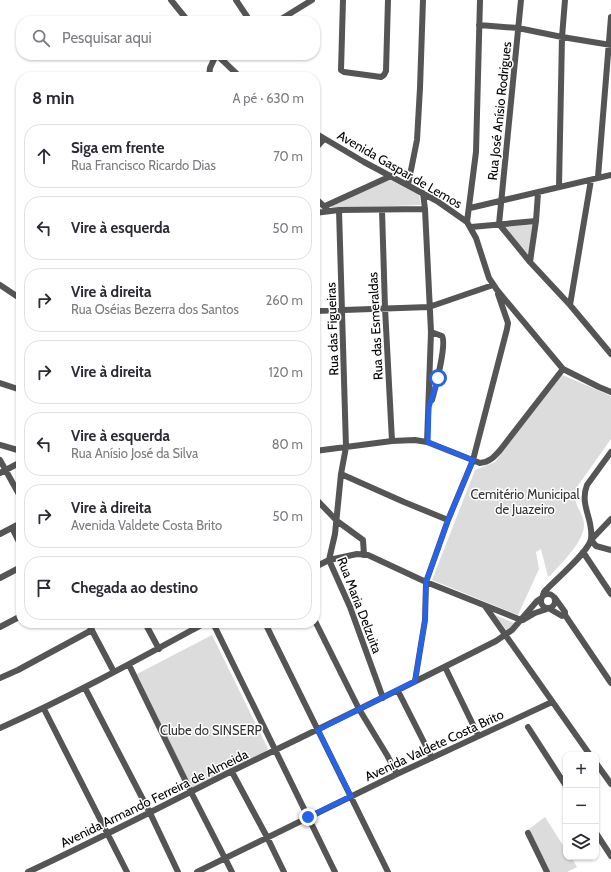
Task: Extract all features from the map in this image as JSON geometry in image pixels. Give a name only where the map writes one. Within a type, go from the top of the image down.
[{"type":"street","points":[[171,0],[184,16]]},
{"type":"street","points":[[236,0],[247,16]]},
{"type":"street","points":[[284,16],[302,2],[312,0]]},
{"type":"street","points":[[343,0],[341,70],[344,72],[381,77],[386,71],[388,0]]},
{"type":"street","points":[[408,185],[417,140],[423,0]]},
{"type":"street","points":[[480,0],[478,132],[469,224],[486,270],[497,290],[564,369],[611,392]]},
{"type":"street","name":"Rua José Anísio Rodrigues","points":[[500,224],[521,0]]},
{"type":"street","points":[[559,186],[562,37],[565,0]]},
{"type":"street","points":[[598,177],[611,17]]},
{"type":"street","points":[[479,25],[518,28],[562,37],[610,44]]},
{"type":"street","points":[[210,72],[214,60]]},
{"type":"street","points":[[221,60],[235,72]]},
{"type":"street","name":"Avenida Gaspar de Lemos","points":[[320,136],[437,200],[469,224]]},
{"type":"street","points":[[320,144],[324,139]]},
{"type":"street","points":[[470,208],[501,202],[559,186],[611,175]]},
{"type":"street","points":[[325,206],[391,176]]},
{"type":"street","points":[[570,305],[591,180]]},
{"type":"street","points":[[530,262],[536,221],[538,192]]},
{"type":"street","points":[[423,193],[431,332],[428,442]]},
{"type":"street","points":[[320,202],[330,211]]},
{"type":"street","points":[[320,212],[339,210],[425,209]]},
{"type":"street","name":"Rua das Figueiras","points":[[339,210],[346,447]]},
{"type":"street","name":"Rua das Esmeraldas","points":[[382,210],[385,308],[392,441]]},
{"type":"street","points":[[469,224],[500,224],[536,221]]},
{"type":"street","points":[[500,224],[530,262],[611,352]]},
{"type":"street","points":[[0,285],[16,296]]},
{"type":"street","points":[[320,311],[429,307],[493,285]]},
{"type":"street","points":[[415,681],[425,620],[426,582],[448,520],[473,460],[508,326],[497,290]]},
{"type":"street","points":[[429,407],[438,378],[444,342],[442,336],[431,332]]},
{"type":"street","points":[[320,450],[392,441],[415,440],[428,442],[480,463],[486,462],[492,459],[564,369]]},
{"type":"street","points":[[0,384],[16,389]]},
{"type":"street","points":[[0,445],[16,450]]},
{"type":"street","name":"Rua Maria Delzuita","points":[[346,447],[341,474],[336,534],[328,560],[350,607],[383,698]]},
{"type":"street","points":[[611,452],[587,485],[584,496],[591,540],[596,546],[611,550]]},
{"type":"street","points":[[0,460],[3,471],[16,490]]},
{"type":"street","points":[[3,471],[16,464]]},
{"type":"street","points":[[341,474],[448,520]]},
{"type":"street","points":[[320,503],[337,521],[363,540],[364,555]]},
{"type":"street","name":"Avenida Armando Ferreira de Almeida","points":[[28,872],[398,691],[506,636],[542,597],[544,592],[583,552],[591,540],[611,519]]},
{"type":"street","points":[[0,534],[16,526]]},
{"type":"street","points":[[12,528],[16,536]]},
{"type":"street","points":[[583,552],[611,594]]},
{"type":"street","points":[[320,564],[328,560],[357,554],[368,555],[426,582],[521,620],[554,606],[554,583]]},
{"type":"street","points":[[0,578],[16,570]]},
{"type":"street","points":[[565,615],[562,616],[542,607],[542,597],[548,594],[554,597],[611,683]]},
{"type":"street","points":[[485,606],[588,752]]},
{"type":"street","points":[[0,627],[16,619]]},
{"type":"street","points":[[148,628],[158,649]]},
{"type":"street","points":[[0,728],[85,688],[195,628]]},
{"type":"street","points":[[215,628],[335,872]]},
{"type":"street","points":[[267,628],[388,872]]},
{"type":"street","points":[[318,628],[359,709],[397,774]]},
{"type":"street","points":[[0,678],[18,670],[92,630],[114,672]]},
{"type":"street","points":[[129,665],[232,872]]},
{"type":"street","points":[[445,667],[478,736]]},
{"type":"street","points":[[85,688],[150,813],[178,872]]},
{"type":"street","points":[[398,691],[432,758]]},
{"type":"street","name":"Avenida Valdete Costa Brito","points":[[197,872],[351,796],[552,702]]},
{"type":"street","points":[[44,708],[128,872]]},
{"type":"street","points":[[528,727],[563,781]]},
{"type":"street","points":[[599,767],[611,784]]},
{"type":"street","points":[[232,772],[284,872]]},
{"type":"street","points":[[528,833],[547,872]]},
{"type":"street","points":[[599,838],[611,856]]},
{"type":"green space","points":[[390,180],[419,195],[421,205],[332,208],[331,206]]},
{"type":"green space","points":[[533,225],[529,259],[504,226]]},
{"type":"green space","name":"Cemitério Municipal de Juazeiro","points":[[558,373],[611,396],[611,439],[577,487],[575,493],[576,503],[584,525],[580,538],[566,558],[548,577],[541,549],[536,552],[539,569],[518,615],[432,580],[475,470],[495,462]]},
{"type":"green space","points":[[495,615],[514,623],[507,631]]},
{"type":"green space","name":"Clube do SINSERP","points":[[212,635],[268,749],[264,753],[192,788],[137,674]]},
{"type":"green space","points":[[545,817],[563,845],[563,860],[573,860],[577,867],[567,872],[550,872],[529,829]]},
{"type":"route","points":[[308,817],[351,796],[318,730],[398,691],[415,681],[425,620],[426,582],[448,520],[473,460],[428,442],[429,407],[438,378]]}]
